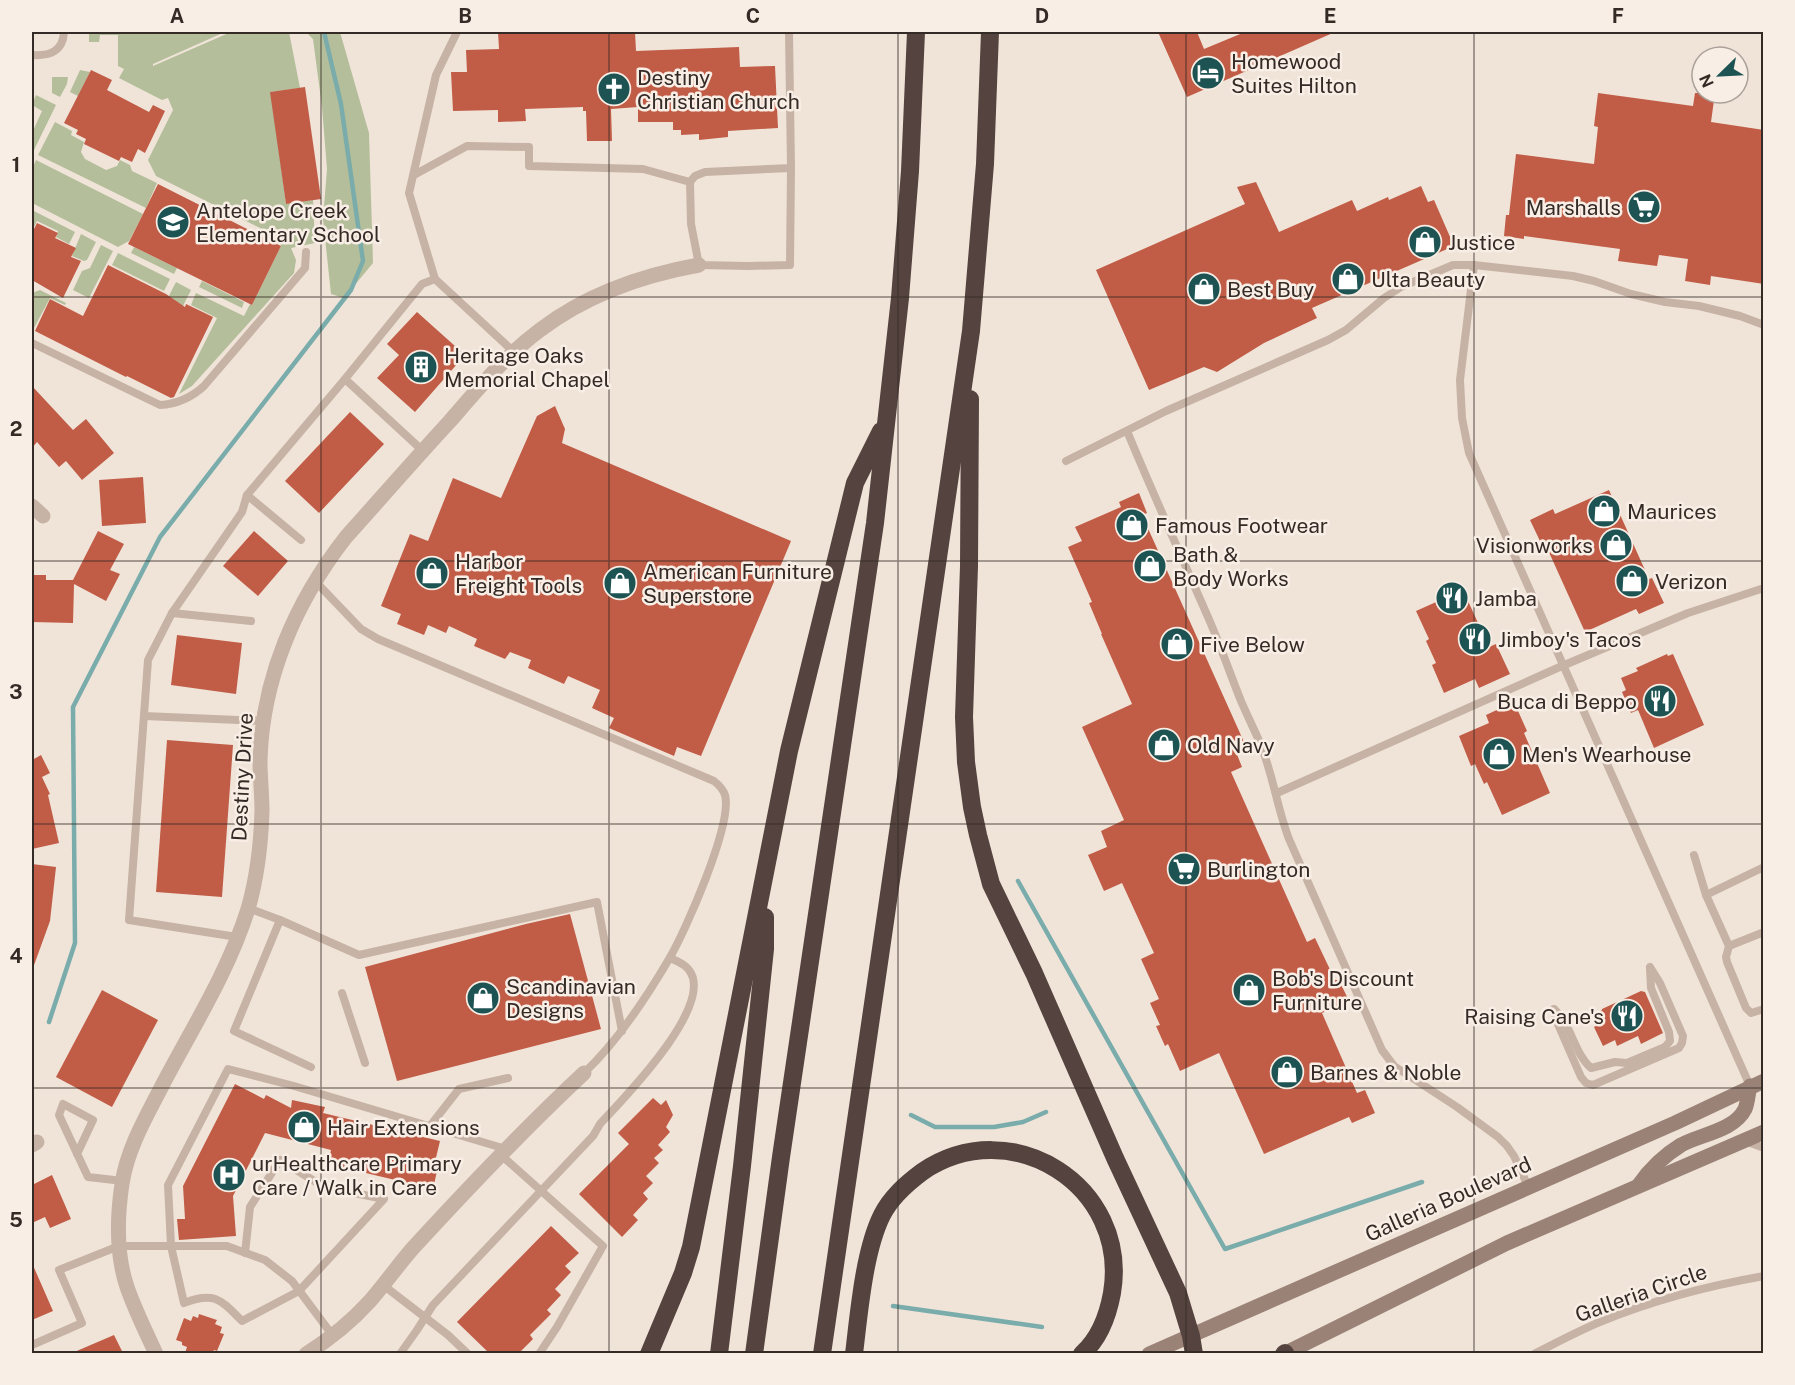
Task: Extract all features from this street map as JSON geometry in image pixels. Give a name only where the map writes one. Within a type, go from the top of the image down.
[{"type":"highway","points":[[754,1353],[875,523],[900,298],[910,171],[916,32]]},
{"type":"highway","points":[[822,1353],[971,331],[985,164],[990,32]]},
{"type":"highway","points":[[971,331],[969,566],[964,717],[966,762],[972,807],[991,884],[1034,973],[1115,1158],[1178,1293],[1193,1344]]},
{"type":"highway","points":[[649,1353],[683,1273],[697,1221],[789,752],[855,483],[886,422]]},
{"type":"highway","points":[[719,1353],[765,949],[766,868]]},
{"type":"highway","points":[[854,1353],[872,1246],[882,1214],[891,1201],[912,1179],[946,1159],[976,1151],[997,1150],[1031,1156],[1066,1175],[1083,1190],[1096,1208],[1106,1229],[1113,1252],[1114,1279],[1109,1306],[1102,1328],[1083,1353]]},
{"type":"main road","name":"Galleria Boulevard","points":[[1149,1353],[1193,1344],[1528,1186],[1675,1123],[1757,1083]]},
{"type":"main road","points":[[1638,1186],[1653,1166],[1667,1154],[1683,1144],[1731,1124],[1738,1118],[1757,1083]]},
{"type":"main road","points":[[1284,1353],[1507,1243],[1764,1132]]},
{"type":"street","name":"Destiny Drive","points":[[156,1353],[127,1286],[119,1246],[123,1181],[135,1142],[150,1109],[209,997],[248,908],[260,843],[262,810],[260,759],[264,721],[276,666],[288,631],[300,606],[329,559],[346,537],[502,362],[540,330],[572,309],[643,278],[699,265]]},
{"type":"street","points":[[306,1353],[333,1336],[352,1319],[412,1249],[527,1126],[584,1073]]},
{"type":"lane","points":[[32,56],[51,54],[59,47],[63,39],[63,32]]},
{"type":"lane","points":[[457,32],[436,75],[409,193],[435,279],[514,352]]},
{"type":"lane","points":[[789,32],[791,168],[790,265],[748,267],[699,265],[691,224],[690,182],[695,176],[705,172],[791,168]]},
{"type":"lane","points":[[414,174],[467,146],[529,147],[529,166],[644,169],[690,182]]},
{"type":"lane","points":[[32,343],[160,405],[182,401],[194,395],[204,386],[305,268],[306,252]]},
{"type":"lane","points":[[1066,461],[1166,411],[1328,340],[1346,330],[1384,298],[1401,287],[1453,265],[1474,265],[1555,274],[1594,281],[1654,300],[1699,306],[1740,315],[1764,325]]},
{"type":"lane","points":[[1474,265],[1460,380],[1460,399],[1466,441],[1473,465],[1562,666],[1757,1083]]},
{"type":"lane","points":[[237,937],[129,920],[148,660],[172,613],[242,513],[247,495],[422,284],[435,279]]},
{"type":"lane","points":[[345,379],[423,451]]},
{"type":"lane","points":[[1127,430],[1263,751],[1289,839],[1382,1050],[1394,1066],[1498,1137],[1514,1156],[1528,1186]]},
{"type":"lane","points":[[247,495],[301,540]]},
{"type":"lane","points":[[315,580],[362,629],[378,639],[714,781],[722,788],[726,796],[726,808],[714,858],[670,958],[622,1031],[602,1056],[584,1073]]},
{"type":"lane","points":[[1277,793],[1688,612],[1764,588]]},
{"type":"lane","points":[[172,613],[250,621]]},
{"type":"lane","points":[[144,716],[264,721]]},
{"type":"lane","points":[[1694,855],[1706,895],[1729,946],[1727,962],[1746,1008],[1751,1013],[1764,1009]]},
{"type":"lane","points":[[1706,895],[1764,867]]},
{"type":"lane","points":[[248,908],[359,955],[597,902],[622,1031]]},
{"type":"lane","points":[[280,920],[234,1031],[311,1066]]},
{"type":"lane","points":[[1729,946],[1764,932]]},
{"type":"lane","points":[[400,1353],[434,1305],[594,1136],[600,1124],[657,1060],[689,1010],[694,995],[695,985],[689,970],[670,958]]},
{"type":"lane","points":[[1650,967],[1660,982],[1683,1036],[1679,1048],[1593,1085],[1586,1083],[1581,1077],[1557,1022],[1554,1009],[1564,1018],[1584,1062],[1591,1068],[1615,1062],[1627,1063],[1665,1047],[1670,1041],[1669,1032],[1651,988],[1650,967]]},
{"type":"lane","points":[[342,993],[365,1063]]},
{"type":"lane","points":[[245,1252],[250,1207],[280,1160],[324,1187],[384,1199],[299,1291],[242,1322],[222,1302],[201,1296],[184,1303],[171,1246],[168,1185],[228,1069],[430,1126],[503,1152],[542,1192],[603,1246],[557,1327],[539,1353]]},
{"type":"lane","points":[[430,1126],[459,1089],[508,1078]]},
{"type":"lane","points":[[77,1154],[93,1120],[63,1104],[59,1115],[77,1154],[88,1177],[123,1181]]},
{"type":"lane","points":[[1744,1140],[1764,1148]]},
{"type":"lane","points":[[32,1345],[82,1323],[59,1270],[119,1246],[227,1246],[265,1260],[292,1281],[333,1336]]},
{"type":"lane","name":"Galleria Circle","points":[[1534,1353],[1600,1322],[1632,1310],[1691,1291],[1764,1276]]},
{"type":"lane","points":[[383,1285],[468,1353]]},
{"type":"green space","points":[[89,32],[225,32],[153,64],[153,66],[231,32],[289,32],[300,88],[271,92],[286,204],[313,200],[315,243],[291,248],[296,260],[294,273],[192,386],[179,394],[217,318],[191,305],[196,293],[244,316],[250,304],[252,305],[281,246],[282,239],[156,176],[148,160],[173,110],[168,98],[162,100],[119,78],[124,69],[118,66],[118,35],[100,35],[99,42],[89,42]]},
{"type":"green space","points":[[306,32],[340,32],[369,133],[373,263],[344,298],[331,294],[323,219],[327,169],[322,107],[313,39]]},
{"type":"green space","points":[[80,70],[90,72],[78,96],[70,92]]},
{"type":"green space","points":[[52,77],[68,77],[60,97],[52,93]]},
{"type":"green space","points":[[36,95],[56,105],[33,152],[32,133],[42,111],[32,105]]},
{"type":"green space","points":[[55,122],[72,131],[71,135],[84,142],[81,152],[85,159],[106,170],[117,166],[120,160],[130,165],[132,171],[157,183],[146,208],[38,155]]},
{"type":"green space","points":[[36,160],[143,214],[129,241],[118,247],[32,203],[32,169]]},
{"type":"green space","points":[[32,210],[75,232],[69,244],[56,237],[58,231],[37,221],[32,231]]},
{"type":"green space","points":[[81,234],[96,242],[87,260],[84,261],[72,256]]},
{"type":"green space","points":[[101,245],[113,251],[89,298],[73,290],[82,271],[90,268]]},
{"type":"green space","points":[[134,247],[177,268],[174,274],[131,253]]},
{"type":"green space","points":[[118,253],[170,279],[164,291],[112,265]]},
{"type":"green space","points":[[202,281],[244,302],[242,308],[199,287]]},
{"type":"green space","points":[[176,282],[191,290],[168,336],[152,329]]},
{"type":"green space","points":[[40,290],[66,303],[65,305],[50,298],[33,330],[32,293]]},
{"type":"building","name":"Destiny Christian Church","points":[[498,32],[635,32],[636,51],[739,47],[740,67],[775,66],[778,128],[728,131],[728,137],[699,140],[699,134],[681,135],[681,130],[673,130],[673,122],[638,122],[638,107],[611,109],[612,141],[587,141],[586,111],[583,111],[583,107],[525,109],[526,121],[498,122],[498,110],[453,111],[451,72],[467,72],[466,50],[499,49]]},
{"type":"building","name":"Homewood Suites Hilton","points":[[1158,32],[1197,32],[1204,49],[1245,32],[1335,32],[1187,97]]},
{"type":"building","points":[[91,70],[112,80],[107,90],[149,112],[153,105],[165,111],[145,153],[138,149],[132,162],[121,157],[119,161],[84,144],[86,139],[76,134],[78,130],[64,123]]},
{"type":"building","points":[[305,87],[321,199],[286,204],[270,92]]},
{"type":"building","points":[[1598,93],[1693,106],[1713,105],[1711,122],[1764,130],[1764,284],[1711,276],[1710,285],[1685,281],[1688,259],[1659,255],[1657,266],[1618,261],[1620,249],[1524,236],[1524,239],[1504,236],[1506,215],[1509,215],[1516,154],[1594,164],[1598,127],[1594,126]]},
{"type":"building","name":"Best Buy","points":[[1256,182],[1279,232],[1352,200],[1357,211],[1421,186],[1428,202],[1434,200],[1454,246],[1312,308],[1317,318],[1264,343],[1217,372],[1204,367],[1149,390],[1096,270],[1245,204],[1237,187]]},
{"type":"building","points":[[158,184],[281,246],[252,305],[128,244]]},
{"type":"building","points":[[37,223],[58,233],[55,238],[76,248],[71,257],[81,261],[63,298],[32,280],[32,233]]},
{"type":"building","points":[[108,265],[166,294],[185,307],[186,304],[213,317],[174,397],[171,398],[126,377],[35,331],[50,299],[83,316]]},
{"type":"building","name":"Heritage Oaks Memorial Chapel","points":[[417,312],[465,355],[415,412],[377,378],[399,355],[387,344]]},
{"type":"building","points":[[32,386],[73,430],[86,419],[114,453],[82,480],[66,461],[59,467],[37,442],[32,448]]},
{"type":"building","name":"American Furniture Superstore","points":[[555,406],[565,429],[562,443],[791,541],[701,756],[677,747],[674,756],[609,728],[614,718],[592,708],[600,690],[568,676],[564,684],[528,668],[531,660],[510,652],[505,659],[474,646],[477,639],[449,626],[446,633],[428,625],[424,635],[397,624],[401,614],[381,606],[410,534],[428,541],[453,478],[501,498],[537,416]]},
{"type":"building","points":[[350,412],[384,444],[319,513],[285,481]]},
{"type":"building","points":[[143,477],[146,523],[102,526],[99,480]]},
{"type":"building","points":[[1609,490],[1649,579],[1652,578],[1664,603],[1639,614],[1636,609],[1585,632],[1543,539],[1540,541],[1530,520],[1553,509],[1555,514]]},
{"type":"building","points":[[1139,493],[1147,513],[1142,515],[1244,742],[1234,747],[1242,767],[1231,772],[1307,942],[1315,938],[1335,980],[1339,980],[1349,1001],[1322,1013],[1357,1093],[1365,1090],[1375,1113],[1352,1123],[1349,1117],[1264,1154],[1219,1053],[1180,1071],[1168,1044],[1165,1046],[1156,1026],[1160,1025],[1150,1003],[1159,999],[1141,959],[1154,953],[1122,883],[1104,891],[1088,855],[1107,847],[1101,831],[1124,820],[1082,727],[1132,704],[1101,634],[1089,603],[1092,602],[1068,547],[1082,541],[1075,527],[1121,507],[1119,502]]},
{"type":"building","points":[[98,531],[124,544],[110,570],[120,574],[106,601],[74,584],[73,623],[32,622],[32,575],[46,575],[46,580],[73,580]]},
{"type":"building","points":[[254,531],[288,561],[258,596],[223,566]]},
{"type":"building","points":[[1463,590],[1489,647],[1496,644],[1510,674],[1479,688],[1475,679],[1444,693],[1432,665],[1436,663],[1426,641],[1429,639],[1416,611]]},
{"type":"building","points":[[177,635],[242,643],[236,694],[171,685]]},
{"type":"building","name":"Buca di Beppo","points":[[1667,654],[1668,656],[1673,654],[1704,725],[1654,748],[1638,710],[1631,713],[1622,692],[1626,690],[1621,678],[1638,671],[1636,668]]},
{"type":"building","name":"Men's Wearhouse","points":[[1514,702],[1527,731],[1524,733],[1550,793],[1502,815],[1487,782],[1484,784],[1475,764],[1471,766],[1459,736],[1489,723],[1486,715]]},
{"type":"building","points":[[167,740],[233,745],[222,897],[156,892]]},
{"type":"building","points":[[32,753],[34,759],[41,755],[50,773],[42,777],[50,794],[48,795],[59,843],[32,849]]},
{"type":"building","points":[[32,864],[56,867],[50,921],[33,968],[32,967]]},
{"type":"building","name":"Scandinavian Designs","points":[[570,914],[601,1029],[397,1081],[365,967]]},
{"type":"building","points":[[102,990],[158,1020],[112,1107],[56,1077]]},
{"type":"building","name":"Raising Cane's","points":[[1641,991],[1645,992],[1663,1033],[1641,1044],[1638,1036],[1617,1046],[1615,1040],[1603,1046],[1594,1027],[1601,1023],[1597,1013]]},
{"type":"building","points":[[235,1084],[264,1099],[266,1095],[291,1108],[292,1100],[325,1107],[323,1113],[440,1141],[433,1170],[437,1171],[433,1189],[328,1164],[331,1150],[265,1133],[233,1196],[236,1236],[179,1240],[177,1219],[185,1219],[183,1186]]},
{"type":"building","points":[[653,1098],[661,1105],[666,1100],[673,1115],[666,1127],[670,1132],[658,1145],[663,1150],[654,1158],[659,1163],[646,1176],[653,1183],[643,1193],[648,1199],[633,1215],[638,1220],[622,1237],[579,1194],[629,1144],[618,1133]]},
{"type":"building","points":[[52,1175],[71,1219],[50,1228],[45,1217],[32,1223],[32,1185]]},
{"type":"building","points":[[551,1226],[579,1253],[565,1266],[571,1272],[555,1289],[561,1295],[547,1310],[551,1314],[530,1335],[533,1339],[519,1353],[489,1353],[457,1322]]},
{"type":"building","points":[[32,1263],[53,1311],[32,1320]]},
{"type":"building","points":[[199,1314],[217,1320],[215,1324],[222,1327],[220,1333],[224,1334],[217,1351],[185,1353],[187,1347],[176,1340],[184,1318],[191,1321],[193,1316],[198,1318]]},
{"type":"building","points":[[114,1335],[123,1353],[72,1353]]},
{"type":"waterway","points":[[49,1022],[75,943],[73,707],[160,537],[351,290],[363,261],[341,104],[324,32]]},
{"type":"waterway","points":[[1018,881],[1225,1249],[1422,1182]]},
{"type":"waterway","points":[[911,1115],[935,1127],[994,1127],[1023,1122],[1046,1112]]},
{"type":"waterway","points":[[893,1306],[1042,1327]]},
{"type":"place","name":"Homewood Suites Hilton","points":[[1208,73]]},
{"type":"place","name":"Destiny Christian Church","points":[[614,89]]},
{"type":"place","name":"Marshalls","points":[[1644,207]]},
{"type":"place","name":"Antelope Creek Elementary School","points":[[173,222]]},
{"type":"place","name":"Justice","points":[[1425,242]]},
{"type":"place","name":"Ulta Beauty","points":[[1348,279]]},
{"type":"place","name":"Best Buy","points":[[1204,289]]},
{"type":"place","name":"Heritage Oaks Memorial Chapel","points":[[421,367]]},
{"type":"place","name":"Maurices","points":[[1604,511]]},
{"type":"place","name":"Famous Footwear","points":[[1132,525]]},
{"type":"place","name":"Visionworks","points":[[1616,545]]},
{"type":"place","name":"Bath & Body Works","points":[[1150,566]]},
{"type":"place","name":"Harbor Freight Tools","points":[[432,573]]},
{"type":"place","name":"Verizon","points":[[1632,581]]},
{"type":"place","name":"American Furniture Superstore","points":[[620,583]]},
{"type":"place","name":"Jamba","points":[[1452,598]]},
{"type":"place","name":"Jimboy's Tacos","points":[[1475,639]]},
{"type":"place","name":"Five Below","points":[[1177,644]]},
{"type":"place","name":"Buca di Beppo","points":[[1660,701]]},
{"type":"place","name":"Old Navy","points":[[1164,745]]},
{"type":"place","name":"Men's Wearhouse","points":[[1499,754]]},
{"type":"place","name":"Burlington","points":[[1184,869]]},
{"type":"place","name":"Bob's Discount Furniture","points":[[1249,990]]},
{"type":"place","name":"Scandinavian Designs","points":[[483,998]]},
{"type":"place","name":"Raising Cane's","points":[[1627,1016]]},
{"type":"place","name":"Barnes & Noble","points":[[1287,1072]]},
{"type":"place","name":"Hair Extensions","points":[[304,1127]]},
{"type":"place","name":"urHealthcare Primary Care / Walk in Care","points":[[229,1175]]}]
